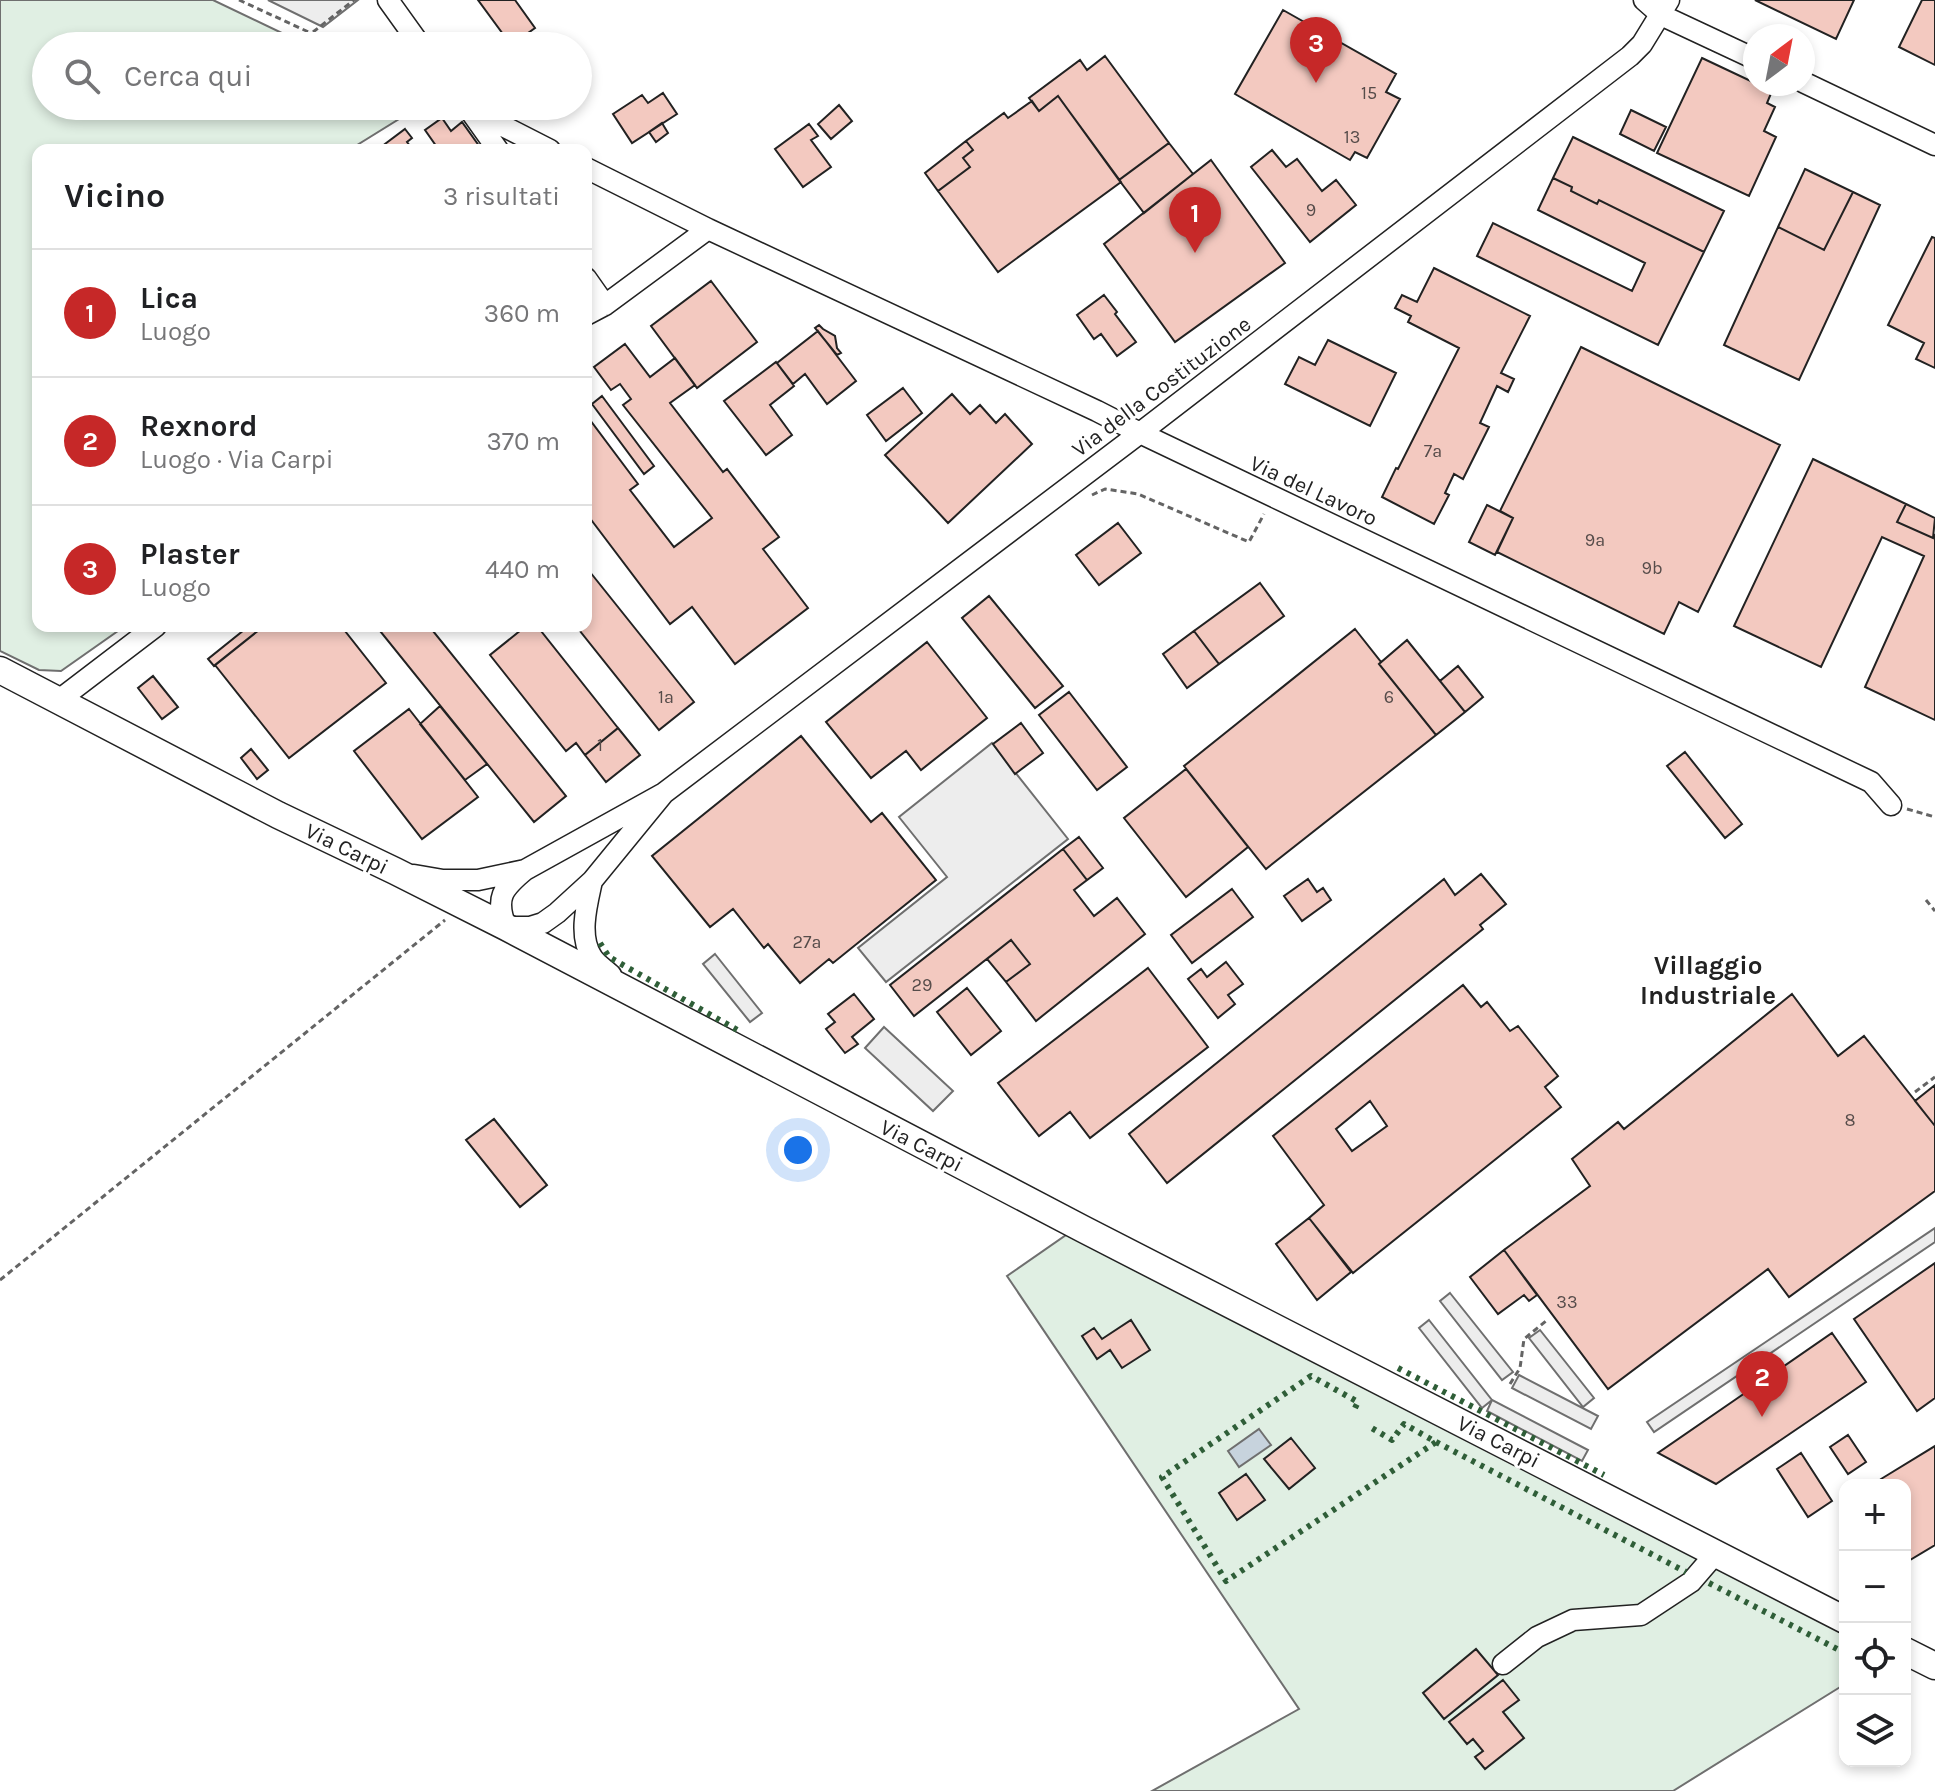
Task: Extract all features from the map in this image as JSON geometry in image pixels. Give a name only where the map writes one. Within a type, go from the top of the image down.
[{"type":"main road","name":"Via Carpi","points":[[0,670],[278,815],[506,927],[1839,1617]]},
{"type":"main road","points":[[1911,1654],[1935,1666]]},
{"type":"street","points":[[388,0],[411,32]]},
{"type":"street","points":[[1644,0],[1665,8],[1743,52]]},
{"type":"street","name":"Via della Costituzione","points":[[664,793],[592,881],[557,913],[543,923],[530,927],[506,927],[499,911],[501,897],[509,883],[525,870],[664,793],[1140,433],[1630,56],[1642,44],[1665,8]]},
{"type":"street","points":[[1815,88],[1935,145]]},
{"type":"street","points":[[478,120],[494,144]]},
{"type":"street","points":[[495,120],[538,144]]},
{"type":"street","name":"Via del Lavoro","points":[[592,171],[1871,782],[1891,805]]},
{"type":"street","points":[[592,312],[708,229]]},
{"type":"street","points":[[592,287],[605,305]]},
{"type":"street","points":[[59,700],[148,632]]},
{"type":"street","name":"Via della Costituzione","points":[[395,871],[443,880],[478,880],[525,870]]},
{"type":"street","name":"Via della Costituzione","points":[[592,881],[585,920],[589,951],[593,960],[644,1001]]},
{"type":"street","points":[[1503,1664],[1537,1637],[1573,1620],[1641,1615],[1691,1582],[1716,1553]]},
{"type":"path","points":[[239,0],[309,32]]},
{"type":"path","points":[[312,32],[354,0]]},
{"type":"path","points":[[1091,495],[1105,489],[1138,494],[1249,542],[1266,509]]},
{"type":"path","points":[[1891,805],[1935,817]]},
{"type":"path","points":[[1926,900],[1935,911]]},
{"type":"path","points":[[0,1280],[463,906]]},
{"type":"path","points":[[1915,1092],[1935,1077]]},
{"type":"path","points":[[1510,1384],[1520,1368],[1524,1339],[1546,1321]]},
{"type":"green space","points":[[0,0],[213,0],[280,32],[32,32],[32,120],[397,120],[359,144],[32,144],[32,632],[116,632],[61,671],[39,670],[0,651]]},
{"type":"green space","points":[[1069,1233],[1839,1622],[1839,1688],[1673,1791],[1152,1791],[1299,1709],[1007,1276]]},
{"type":"shaded area","points":[[268,0],[358,0],[323,27]]},
{"type":"shaded area","points":[[992,743],[1068,839],[886,982],[858,948],[947,877],[899,817]]},
{"type":"shaded area","points":[[715,954],[762,1013],[750,1022],[703,964]]},
{"type":"shaded area","points":[[884,1027],[953,1091],[933,1111],[865,1048]]},
{"type":"shaded area","points":[[1935,1228],[1935,1242],[1654,1432],[1647,1422]]},
{"type":"shaded area","points":[[1450,1293],[1513,1372],[1502,1380],[1440,1301]]},
{"type":"shaded area","points":[[1429,1320],[1492,1400],[1482,1408],[1419,1328]]},
{"type":"shaded area","points":[[1540,1330],[1594,1398],[1583,1407],[1529,1338]]},
{"type":"shaded area","points":[[1519,1375],[1598,1416],[1591,1429],[1512,1388]]},
{"type":"shaded area","points":[[1492,1400],[1588,1450],[1582,1461],[1487,1411]]},
{"type":"shaded area","points":[[1259,1429],[1271,1445],[1239,1467],[1228,1451]]},
{"type":"building","points":[[478,0],[515,0],[535,28],[529,32],[501,32]]},
{"type":"building","points":[[1755,0],[1854,0],[1836,39],[1815,29],[1815,24],[1805,24]]},
{"type":"building","points":[[1922,0],[1935,0],[1935,65],[1899,47]]},
{"type":"building","points":[[1283,10],[1396,74],[1386,92],[1400,99],[1367,158],[1355,152],[1350,160],[1235,94]]},
{"type":"building","points":[[1105,56],[1169,143],[1119,180],[1058,96],[1039,111],[1029,98],[1080,60],[1087,70]]},
{"type":"building","points":[[1702,58],[1743,77],[1743,96],[1770,96],[1767,103],[1775,107],[1764,131],[1776,137],[1749,196],[1657,153]]},
{"type":"building","points":[[663,93],[677,114],[632,143],[613,114],[642,95],[648,103]]},
{"type":"building","points":[[1058,96],[1121,182],[998,272],[938,191],[970,167],[963,158],[973,150],[966,141],[1004,113],[1008,118],[1032,101],[1039,111]]},
{"type":"building","points":[[839,105],[852,121],[831,139],[818,124]]},
{"type":"building","points":[[1631,110],[1666,127],[1654,151],[1620,134]]},
{"type":"building","points":[[439,120],[443,120],[451,131],[462,122],[478,144],[435,144],[425,130]]},
{"type":"building","points":[[662,123],[668,133],[656,142],[649,132]]},
{"type":"building","points":[[809,124],[818,136],[811,140],[831,167],[803,187],[775,149]]},
{"type":"building","points":[[405,129],[412,138],[408,144],[385,144]]},
{"type":"building","points":[[1573,137],[1724,211],[1704,252],[1599,200],[1597,204],[1553,178]]},
{"type":"building","points":[[966,141],[973,150],[963,158],[970,167],[938,191],[925,173]]},
{"type":"building","points":[[1169,143],[1193,174],[1144,213],[1119,180]]},
{"type":"building","points":[[1272,150],[1286,167],[1297,159],[1322,191],[1336,180],[1356,205],[1310,242],[1251,167]]},
{"type":"building","points":[[1211,160],[1285,263],[1175,342],[1104,244]]},
{"type":"building","points":[[1805,169],[1853,192],[1824,250],[1778,227]]},
{"type":"building","points":[[1553,178],[1597,204],[1599,200],[1704,252],[1658,345],[1477,256],[1493,223],[1632,291],[1645,263],[1538,210]]},
{"type":"building","points":[[1853,192],[1880,205],[1799,380],[1724,345],[1778,227],[1824,250]]},
{"type":"building","points":[[1932,237],[1935,238],[1935,368],[1916,359],[1924,343],[1888,325]]},
{"type":"building","points":[[1434,268],[1530,316],[1501,373],[1514,379],[1508,392],[1497,386],[1480,423],[1489,427],[1463,479],[1454,474],[1445,493],[1449,495],[1434,524],[1382,497],[1459,348],[1408,322],[1411,316],[1395,308],[1402,295],[1417,302]]},
{"type":"building","points":[[711,281],[757,342],[697,388],[651,326]]},
{"type":"building","points":[[1104,295],[1136,342],[1117,356],[1101,334],[1094,339],[1077,315]]},
{"type":"building","points":[[819,325],[835,336],[841,353],[837,355],[815,328]]},
{"type":"building","points":[[818,331],[856,381],[827,404],[805,374],[793,384],[777,363]]},
{"type":"building","points":[[1328,340],[1396,373],[1370,426],[1285,384],[1299,357],[1315,365]]},
{"type":"building","points":[[625,344],[650,377],[675,358],[695,385],[670,403],[723,472],[727,469],[779,537],[763,549],[808,608],[735,664],[692,607],[670,624],[592,521],[592,423],[638,484],[630,490],[674,547],[712,518],[623,405],[631,399],[620,384],[611,390],[594,367]]},
{"type":"building","points":[[1581,347],[1780,445],[1698,612],[1679,602],[1664,634],[1497,552],[1513,518],[1500,511]]},
{"type":"building","points":[[776,362],[794,386],[770,405],[792,435],[766,455],[724,401]]},
{"type":"building","points":[[903,388],[922,413],[886,441],[867,415]]},
{"type":"building","points":[[952,394],[970,414],[980,405],[996,423],[1005,414],[1032,444],[948,523],[885,455]]},
{"type":"building","points":[[602,396],[654,466],[644,474],[592,404]]},
{"type":"building","points":[[1813,459],[1906,504],[1897,522],[1933,538],[1935,534],[1935,720],[1865,687],[1924,556],[1882,537],[1821,667],[1734,626]]},
{"type":"building","points":[[1906,504],[1935,518],[1933,538],[1897,522]]},
{"type":"building","points":[[1487,505],[1513,518],[1495,555],[1469,542]]},
{"type":"building","points":[[1118,523],[1141,553],[1099,585],[1076,555]]},
{"type":"building","points":[[592,574],[694,702],[659,730],[581,632],[592,632]]},
{"type":"building","points":[[1260,583],[1284,616],[1219,664],[1194,631]]},
{"type":"building","points":[[989,596],[1063,686],[1035,708],[962,618]]},
{"type":"building","points":[[1355,629],[1436,735],[1266,869],[1184,766]]},
{"type":"building","points":[[1194,631],[1219,664],[1187,688],[1163,654]]},
{"type":"building","points":[[242,632],[256,632],[214,666],[208,659]]},
{"type":"building","points":[[256,632],[346,632],[386,683],[289,758],[215,665]]},
{"type":"building","points":[[381,632],[434,632],[566,796],[534,822]]},
{"type":"building","points":[[519,632],[542,632],[618,728],[585,755],[576,743],[566,751],[490,655]]},
{"type":"building","points":[[1407,640],[1465,712],[1436,735],[1379,664]]},
{"type":"building","points":[[927,642],[987,718],[921,770],[906,751],[871,778],[826,722]]},
{"type":"building","points":[[1458,666],[1483,697],[1465,712],[1440,681]]},
{"type":"building","points":[[153,676],[178,707],[162,719],[138,688]]},
{"type":"building","points":[[1069,692],[1127,767],[1097,790],[1039,715]]},
{"type":"building","points":[[440,706],[487,764],[465,780],[420,724]]},
{"type":"building","points":[[409,709],[478,797],[422,839],[354,751]]},
{"type":"building","points":[[1021,723],[1043,753],[1015,774],[993,744]]},
{"type":"building","points":[[618,728],[640,755],[606,782],[585,755]]},
{"type":"building","points":[[801,736],[871,822],[882,813],[936,880],[833,963],[829,959],[800,983],[768,944],[764,948],[733,909],[710,927],[652,856]]},
{"type":"building","points":[[251,749],[268,770],[257,779],[241,758]]},
{"type":"building","points":[[1685,752],[1742,824],[1725,838],[1667,766]]},
{"type":"building","points":[[1186,769],[1248,847],[1186,897],[1124,818]]},
{"type":"building","points":[[1079,837],[1103,868],[1087,880],[1063,849]]},
{"type":"building","points":[[1063,849],[1087,880],[1074,890],[1094,916],[1117,898],[1145,934],[1036,1021],[1006,982],[1030,964],[1011,940],[914,1016],[890,985]]},
{"type":"building","points":[[1481,874],[1506,904],[1480,925],[1483,929],[1167,1183],[1129,1134],[1444,879],[1455,895]]},
{"type":"building","points":[[1308,879],[1317,892],[1323,888],[1331,900],[1302,921],[1284,896]]},
{"type":"building","points":[[1232,889],[1253,917],[1192,963],[1171,935]]},
{"type":"building","points":[[1011,940],[1030,964],[1006,982],[987,959]]},
{"type":"building","points":[[1226,962],[1243,984],[1228,995],[1235,1004],[1218,1018],[1188,979],[1201,969],[1207,977]]},
{"type":"building","points":[[1148,968],[1208,1047],[1090,1138],[1070,1112],[1039,1136],[998,1083]]},
{"type":"building","points":[[1463,985],[1481,1007],[1487,1002],[1510,1031],[1518,1026],[1558,1076],[1545,1087],[1561,1107],[1353,1273],[1309,1218],[1324,1205],[1273,1136]],"holes":[[[1370,1101],[1387,1126],[1352,1151],[1336,1129]]]},
{"type":"building","points":[[967,988],[1001,1031],[971,1055],[937,1012]]},
{"type":"building","points":[[854,994],[874,1019],[852,1037],[858,1044],[845,1053],[826,1029],[835,1022],[828,1014]]},
{"type":"building","points":[[1792,994],[1838,1056],[1864,1036],[1935,1126],[1935,1191],[1789,1297],[1768,1269],[1608,1389],[1504,1250],[1590,1186],[1572,1159],[1618,1122],[1624,1129]]},
{"type":"building","points":[[1935,1085],[1935,1126],[1915,1101]]},
{"type":"building","points":[[494,1119],[547,1185],[520,1207],[466,1140]]},
{"type":"building","points":[[1309,1218],[1351,1272],[1317,1300],[1276,1244]]},
{"type":"building","points":[[1504,1250],[1537,1295],[1529,1301],[1524,1295],[1498,1314],[1470,1277]]},
{"type":"building","points":[[1935,1263],[1935,1398],[1917,1411],[1854,1319]]},
{"type":"building","points":[[1131,1320],[1150,1350],[1122,1368],[1110,1350],[1097,1359],[1082,1336],[1094,1328],[1102,1339]]},
{"type":"building","points":[[1832,1333],[1866,1382],[1716,1484],[1658,1453]]},
{"type":"building","points":[[1848,1435],[1866,1462],[1848,1474],[1830,1447]]},
{"type":"building","points":[[1291,1438],[1315,1468],[1289,1489],[1264,1459]]},
{"type":"building","points":[[1935,1446],[1935,1545],[1911,1559],[1911,1479],[1881,1479]]},
{"type":"building","points":[[1801,1453],[1832,1501],[1808,1517],[1777,1469]]},
{"type":"building","points":[[1246,1474],[1265,1500],[1237,1520],[1219,1493]]},
{"type":"building","points":[[1476,1649],[1498,1675],[1444,1719],[1423,1693]]},
{"type":"building","points":[[1503,1680],[1519,1700],[1503,1712],[1524,1738],[1485,1769],[1475,1757],[1483,1751],[1473,1739],[1467,1744],[1449,1722]]},
{"type":"hedge","points":[[600,943],[609,957],[739,1031]]},
{"type":"hedge","points":[[1398,1368],[1604,1475]]},
{"type":"hedge","points":[[1355,1408],[1358,1402],[1311,1376],[1162,1477],[1226,1581],[1436,1442],[1404,1424],[1392,1440],[1370,1427]]},
{"type":"hedge","points":[[1436,1442],[1686,1572]]},
{"type":"hedge","points":[[1709,1583],[1839,1650]]},
{"type":"place","name":"Plaster","points":[[1316,83]]},
{"type":"place","name":"Lica","points":[[1195,253]]},
{"type":"place","name":"Rexnord","points":[[1762,1417]]},
{"type":"district","name":"Villaggio Industriale","points":[[1708,980]]}]
